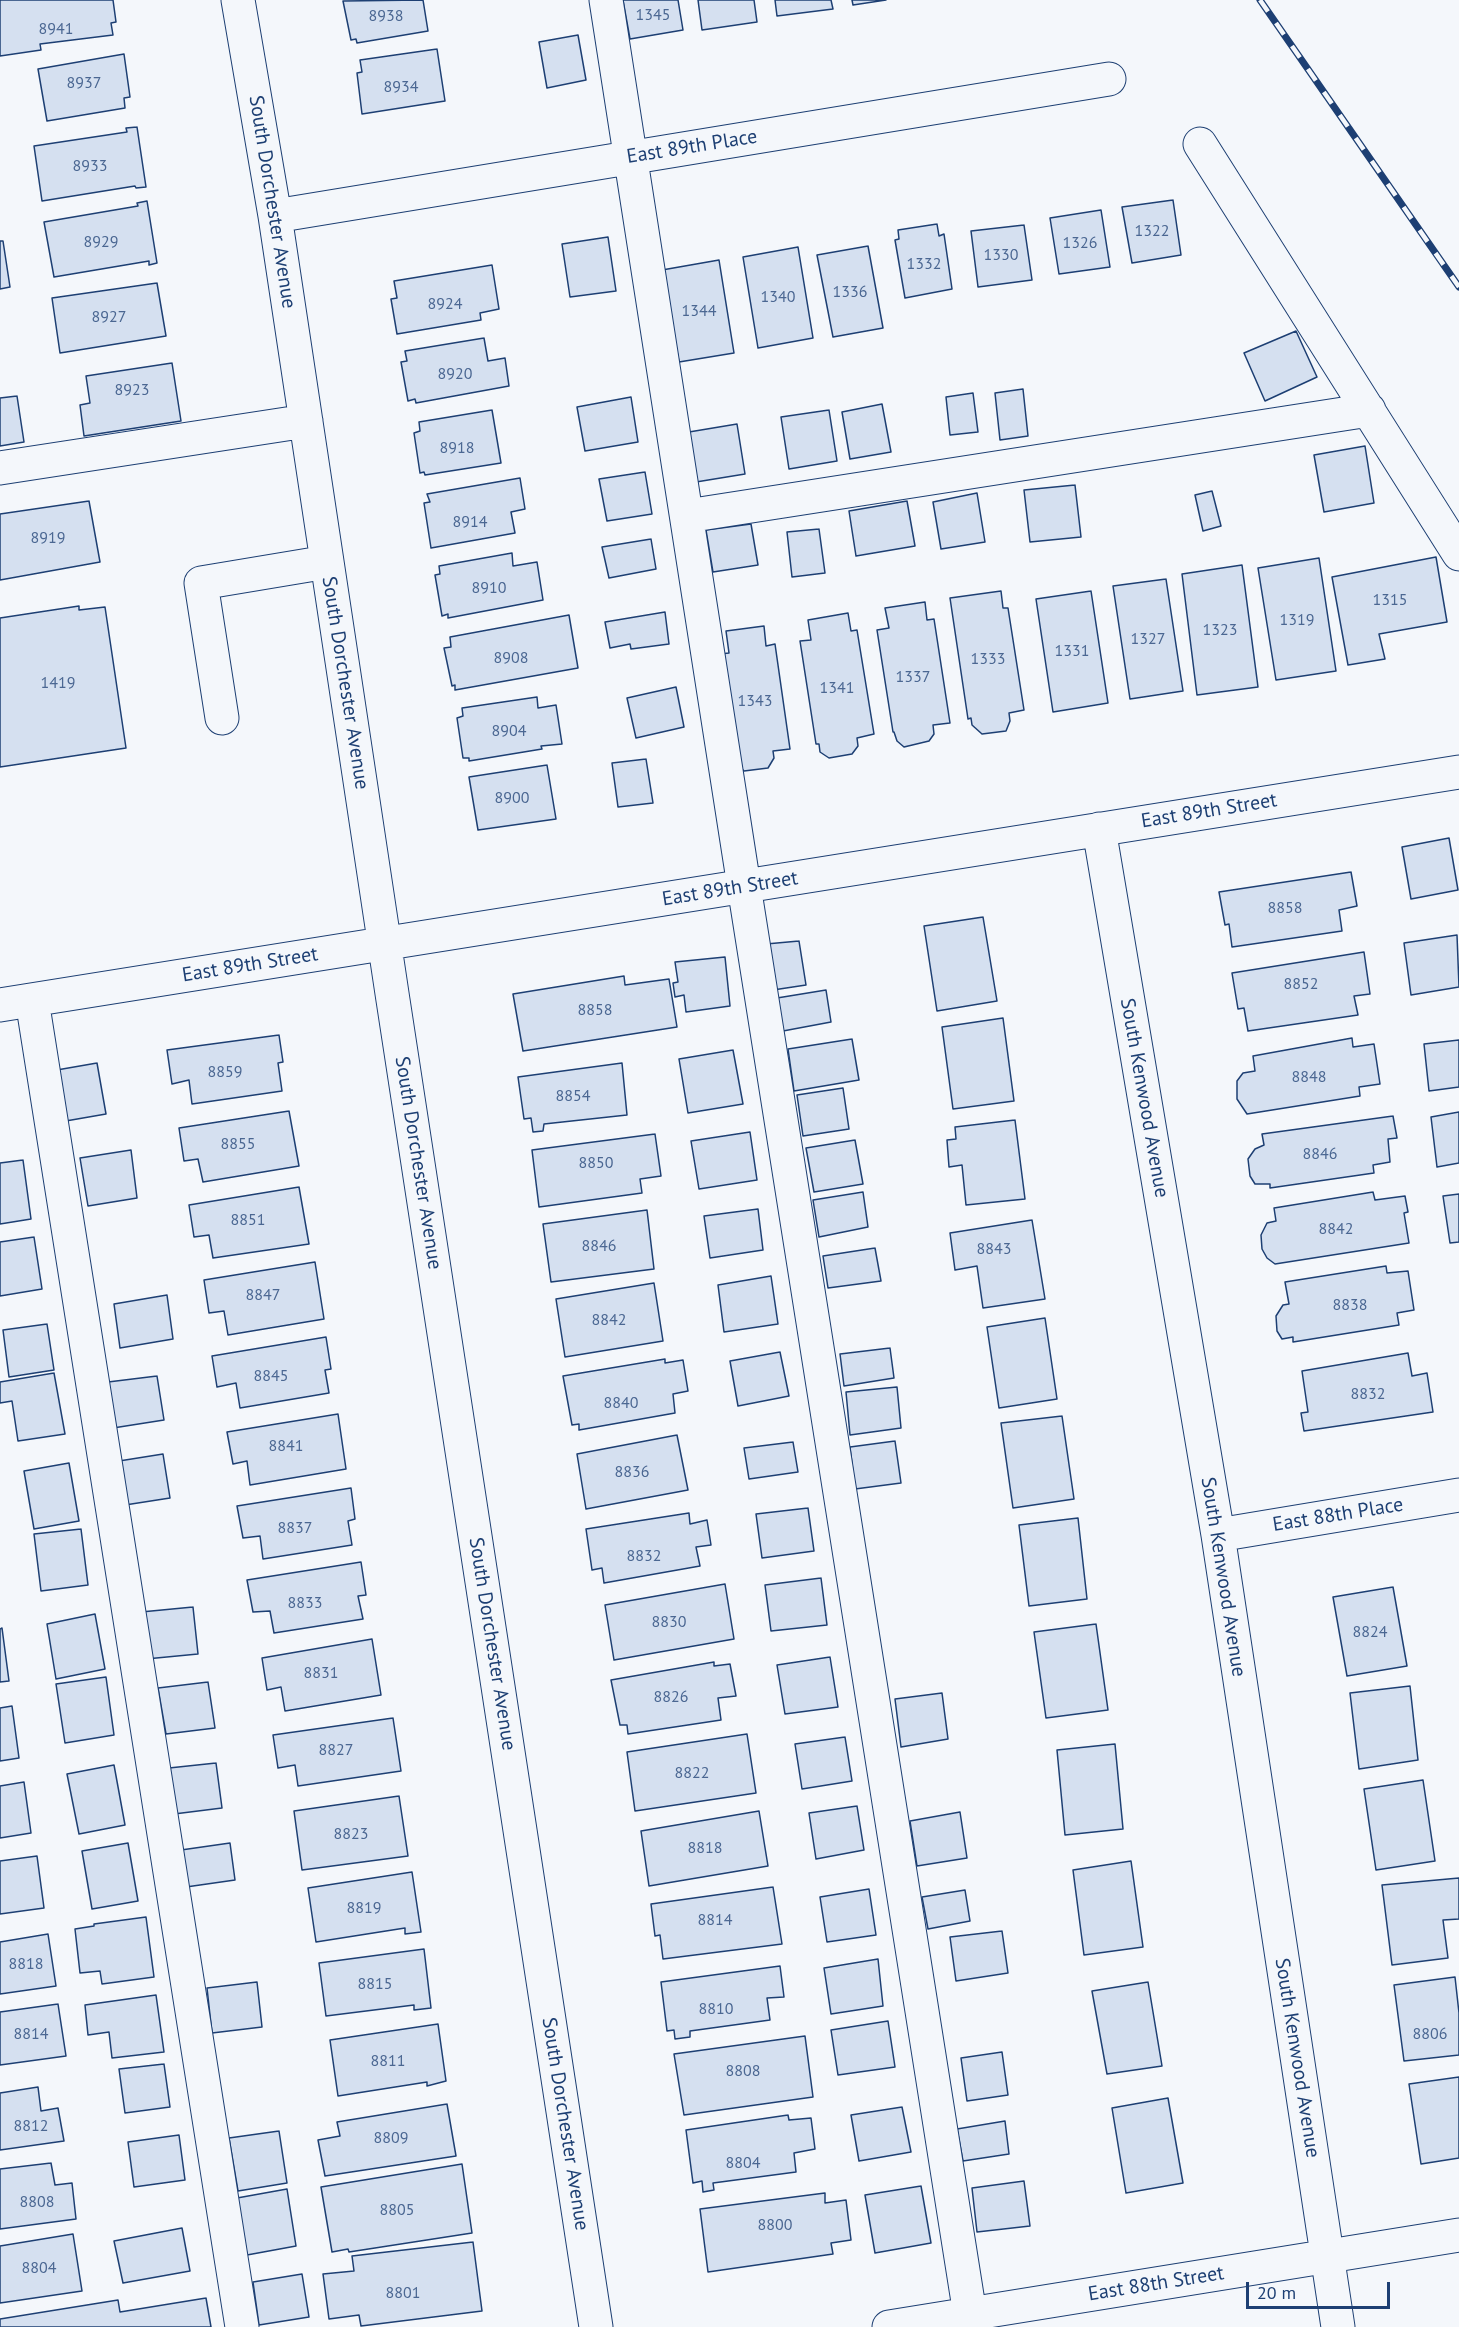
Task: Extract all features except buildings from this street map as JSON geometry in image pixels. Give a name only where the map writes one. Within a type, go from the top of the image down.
[{"type":"street","name":"South Dorchester Avenue","points":[[238,0],[275,216],[596,2327]]},
{"type":"street","points":[[606,0],[971,2320]]},
{"type":"street","name":"East 89th Place","points":[[275,216],[1109,79]]},
{"type":"street","points":[[1200,144],[1459,554]]},
{"type":"street","points":[[687,516],[1369,410]]},
{"type":"street","points":[[0,468],[306,421]]},
{"type":"street","points":[[222,718],[201,582],[327,562]]},
{"type":"street","name":"East 89th Street","points":[[0,1005],[1459,772]]},
{"type":"street","name":"South Kenwood Avenue","points":[[1099,829],[1218,1535],[1338,2327]]},
{"type":"street","points":[[32,1000],[242,2327]]},
{"type":"street","name":"East 88th Place","points":[[1218,1535],[1459,1495]]},
{"type":"street","name":"East 88th Street","points":[[889,2327],[971,2320],[1327,2256],[1459,2235]]},
{"type":"railway","points":[[1260,0],[1459,287]]}]
